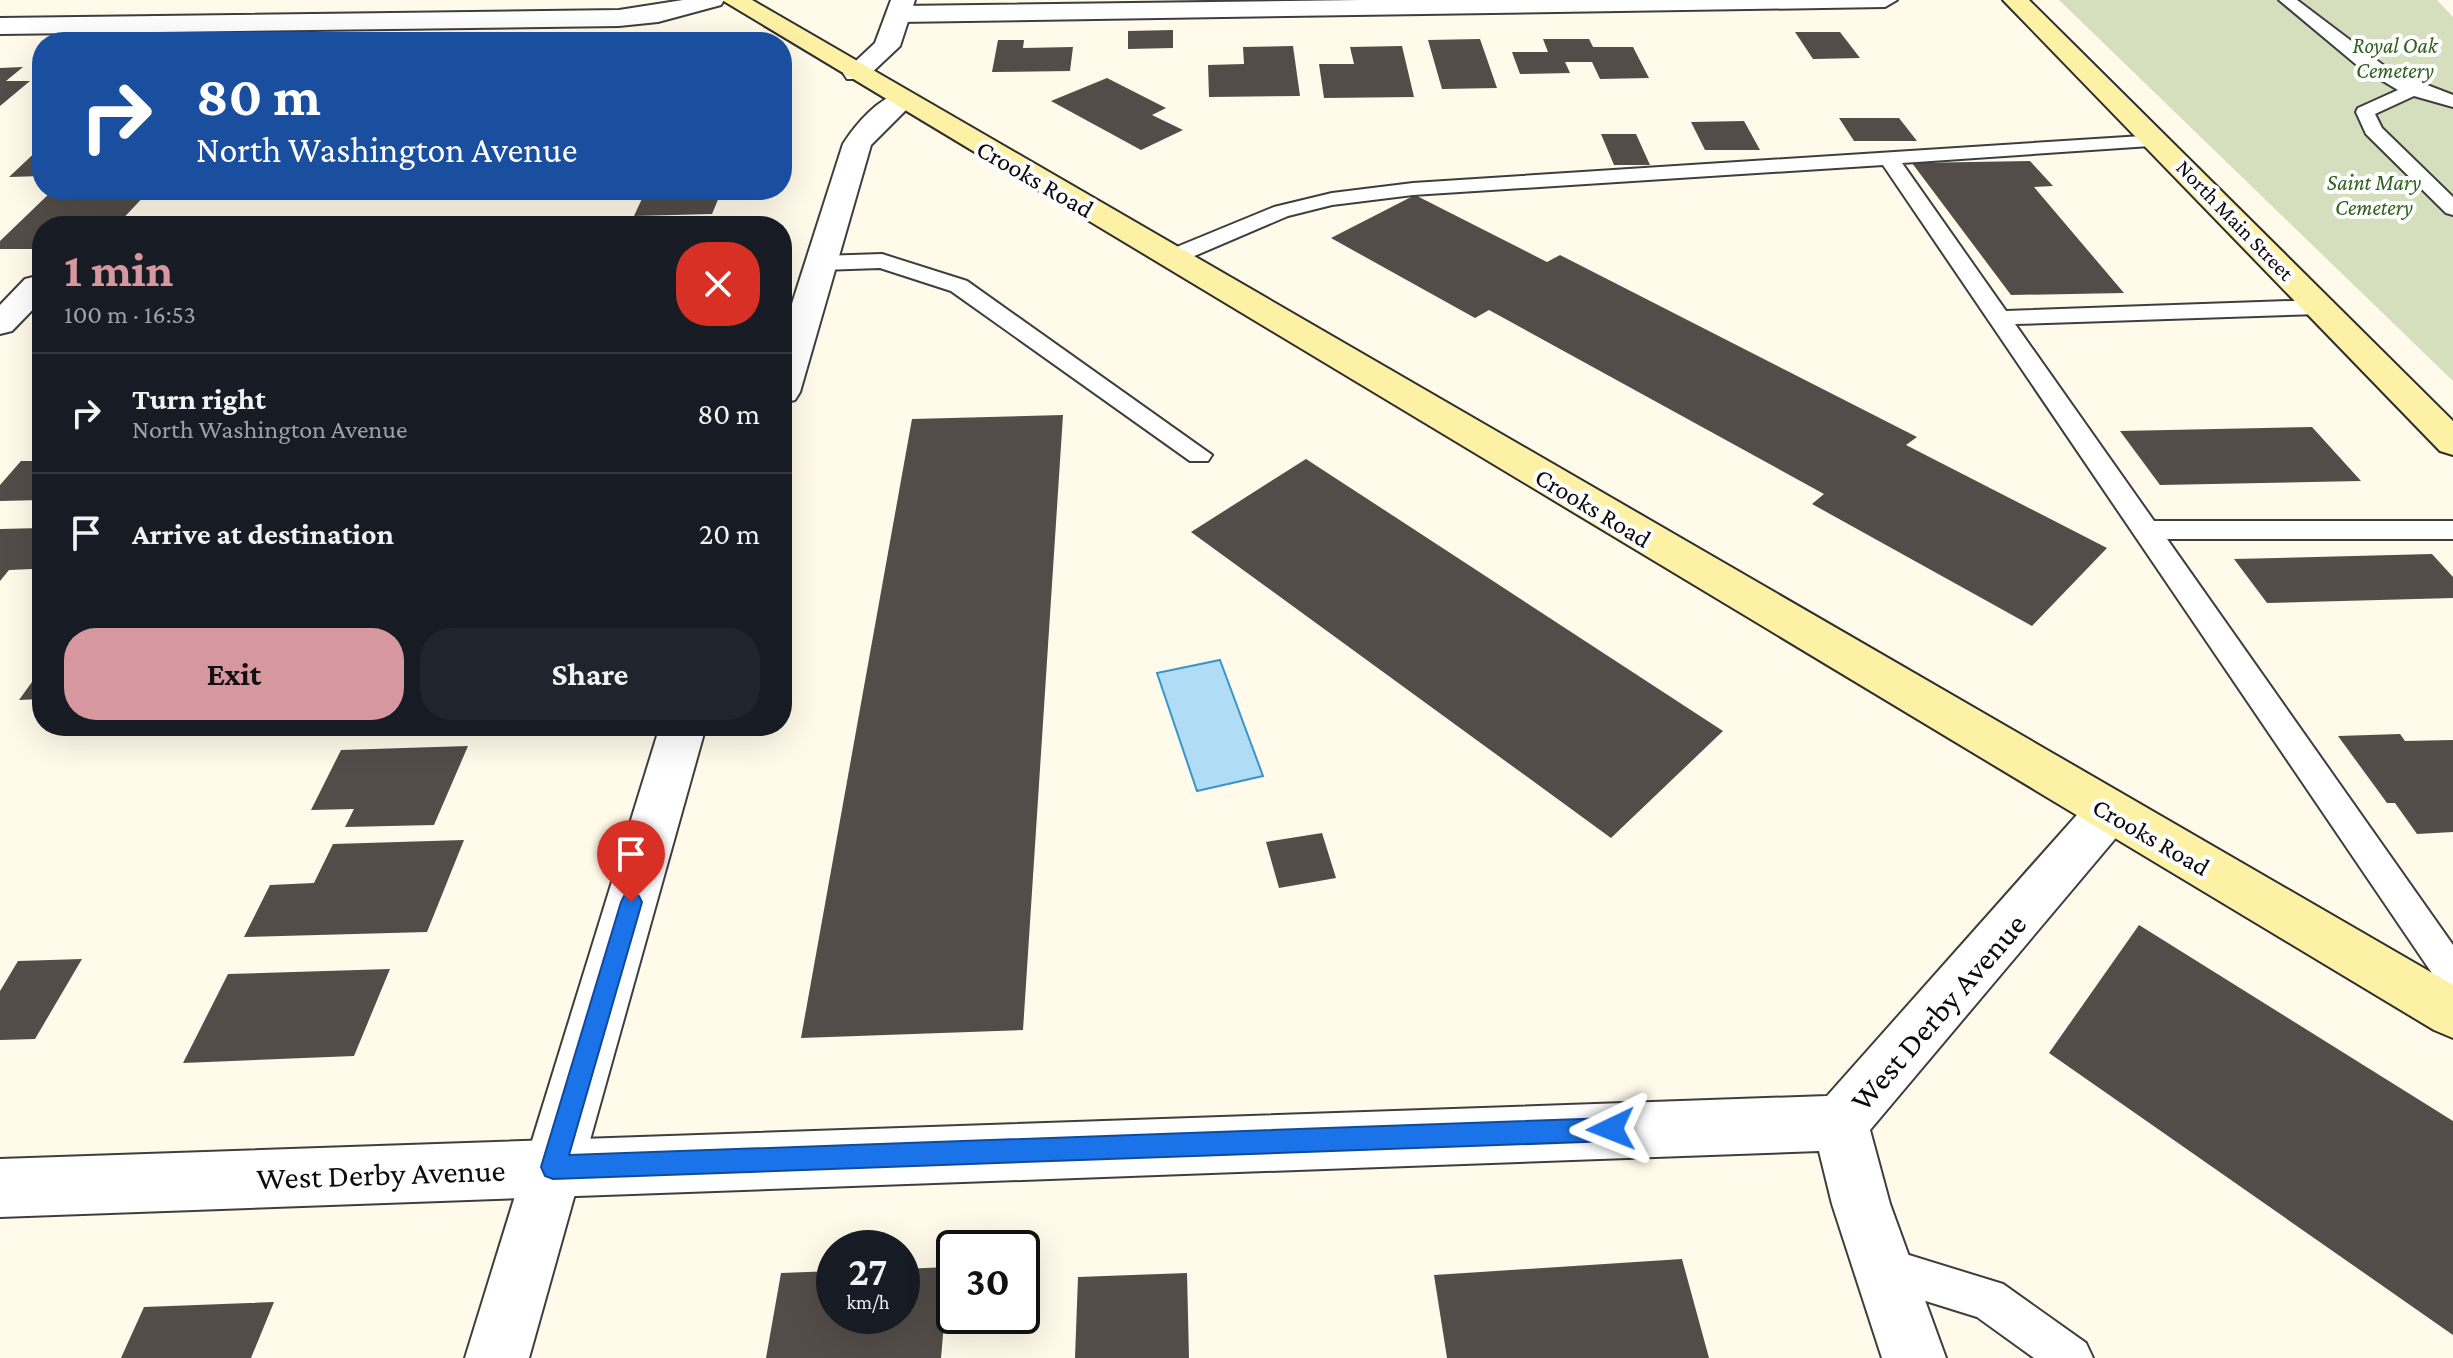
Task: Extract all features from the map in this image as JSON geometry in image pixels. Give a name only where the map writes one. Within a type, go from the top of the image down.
[{"type":"main road","name":"Crooks Road","points":[[734,0],[787,32]]},
{"type":"main road","name":"North Main Street","points":[[2015,0],[2158,141],[2453,443]]},
{"type":"main road","name":"Crooks Road","points":[[792,35],[2108,813],[2453,1013]]},
{"type":"street","points":[[0,26],[619,18],[658,14],[712,0]]},
{"type":"street","points":[[856,73],[887,46],[901,7],[1885,0]]},
{"type":"street","points":[[792,359],[857,144],[869,128],[902,100]]},
{"type":"street","points":[[0,324],[32,291]]},
{"type":"street","points":[[497,1358],[680,736]]},
{"type":"street","name":"West Derby Avenue","points":[[0,1188],[1840,1123],[2108,813]]},
{"type":"street","points":[[1840,1123],[1861,1204],[1914,1358]]},
{"type":"lane","points":[[2287,0],[2391,81],[2410,91],[2453,101]]},
{"type":"lane","points":[[2410,91],[2365,112],[2373,130],[2453,209]]},
{"type":"lane","points":[[1170,258],[1281,211],[1332,199],[1413,189],[2158,141]]},
{"type":"lane","points":[[1888,158],[2453,974]]},
{"type":"lane","points":[[821,263],[882,261],[959,286],[1199,455]]},
{"type":"lane","points":[[1999,318],[2320,307]]},
{"type":"lane","points":[[2145,530],[2453,530]]},
{"type":"lane","points":[[1883,1268],[1988,1299],[2071,1358]]},
{"type":"green space","points":[[2059,0],[2437,0],[2453,17],[2453,381]]},
{"type":"water","points":[[1220,660],[1263,776],[1197,791],[1157,673]]},
{"type":"building","points":[[1173,30],[1173,48],[1128,49],[1128,31]]},
{"type":"building","points":[[1795,32],[1840,32],[1860,58],[1813,59]]},
{"type":"building","points":[[1480,39],[1497,88],[1442,89],[1428,40]]},
{"type":"building","points":[[1543,39],[1589,39],[1593,47],[1633,47],[1649,78],[1600,79],[1592,62],[1565,62],[1570,73],[1520,74],[1512,52],[1548,52]]},
{"type":"building","points":[[998,40],[1024,40],[1023,48],[1073,47],[1070,71],[992,72]]},
{"type":"building","points":[[1293,46],[1300,96],[1209,97],[1208,65],[1244,64],[1243,47]]},
{"type":"building","points":[[1402,46],[1414,97],[1324,98],[1319,64],[1354,64],[1350,47]]},
{"type":"building","points":[[23,67],[6,81],[30,81],[0,106],[0,68]]},
{"type":"building","points":[[1107,78],[1166,108],[1152,115],[1183,130],[1141,150],[1051,101]]},
{"type":"building","points":[[1839,118],[1899,118],[1917,141],[1854,141]]},
{"type":"building","points":[[1744,121],[1760,150],[1705,150],[1691,122]]},
{"type":"building","points":[[1601,134],[1636,134],[1650,165],[1614,165]]},
{"type":"building","points":[[32,155],[32,176],[9,177]]},
{"type":"building","points":[[2030,161],[2053,186],[2034,187],[2124,293],[2011,295],[1912,163]]},
{"type":"building","points":[[1415,195],[1547,262],[1560,255],[1917,437],[1906,445],[2107,548],[2032,626],[1812,504],[1824,494],[1489,310],[1475,318],[1331,238]]},
{"type":"building","points":[[43,200],[141,200],[125,216],[32,216],[32,249],[0,249],[0,241]]},
{"type":"building","points":[[641,200],[718,200],[712,214],[634,216]]},
{"type":"building","points":[[1063,415],[1023,1030],[801,1038],[912,419]]},
{"type":"building","points":[[2312,427],[2361,481],[2160,485],[2120,431]]},
{"type":"building","points":[[1306,459],[1723,731],[1611,838],[1191,532]]},
{"type":"building","points":[[21,461],[32,461],[32,500],[0,501],[0,485]]},
{"type":"building","points":[[32,528],[32,569],[9,570],[0,581],[0,529]]},
{"type":"building","points":[[2432,554],[2453,577],[2453,598],[2267,603],[2234,559]]},
{"type":"building","points":[[32,682],[32,699],[19,700]]},
{"type":"building","points":[[2400,734],[2405,741],[2453,740],[2453,832],[2417,834],[2395,803],[2387,803],[2338,736]]},
{"type":"building","points":[[468,746],[434,825],[345,827],[354,809],[311,810],[341,750]]},
{"type":"building","points":[[1322,833],[1336,878],[1279,888],[1266,842]]},
{"type":"building","points":[[464,840],[427,932],[244,937],[270,885],[314,883],[333,844]]},
{"type":"building","points":[[2139,925],[2453,1121],[2453,1335],[2049,1053]]},
{"type":"building","points":[[82,959],[35,1039],[0,1040],[0,991],[18,961]]},
{"type":"building","points":[[390,969],[354,1056],[183,1063],[228,974]]},
{"type":"building","points":[[1682,1259],[1709,1358],[1447,1358],[1434,1275]]},
{"type":"building","points":[[920,1268],[936,1268],[936,1334],[943,1334],[941,1358],[766,1358],[781,1273],[816,1272],[816,1334],[920,1334]]},
{"type":"building","points":[[1187,1273],[1189,1358],[1075,1358],[1078,1277]]},
{"type":"building","points":[[274,1302],[251,1358],[121,1358],[144,1307]]},
{"type":"route","points":[[631,902],[553,1167],[1611,1129]]},
{"type":"park label","name":"Royal Oak Cemetery","points":[[2395,58]]},
{"type":"park label","name":"Saint Mary Cemetery","points":[[2374,194]]}]
